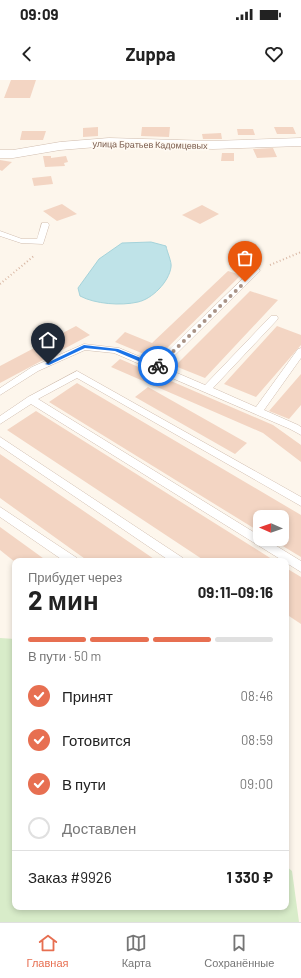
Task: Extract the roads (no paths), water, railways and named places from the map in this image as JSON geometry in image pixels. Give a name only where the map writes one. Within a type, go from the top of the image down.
[{"type":"street","name":"улица Братьев Кадомцевых","points":[[0,154],[13,154],[60,146],[109,142],[213,145],[301,142]]},
{"type":"lane","points":[[0,233],[21,241],[40,242],[45,225]]},
{"type":"lane","points":[[157,367],[256,271]]},
{"type":"lane","points":[[207,389],[274,318]]},
{"type":"lane","points":[[0,392],[35,369],[84,347],[116,350],[299,429]]},
{"type":"lane","points":[[258,412],[301,351]]},
{"type":"lane","points":[[0,421],[31,399],[77,374],[301,502]]},
{"type":"lane","points":[[31,399],[287,558]]},
{"type":"lane","points":[[0,441],[175,558]]},
{"type":"lane","points":[[0,511],[69,558]]},
{"type":"lane","points":[[289,560],[301,567]]},
{"type":"water","points":[[151,242],[166,246],[171,265],[170,273],[154,294],[138,302],[124,304],[108,304],[86,299],[80,296],[78,288],[99,259],[122,243]]}]
